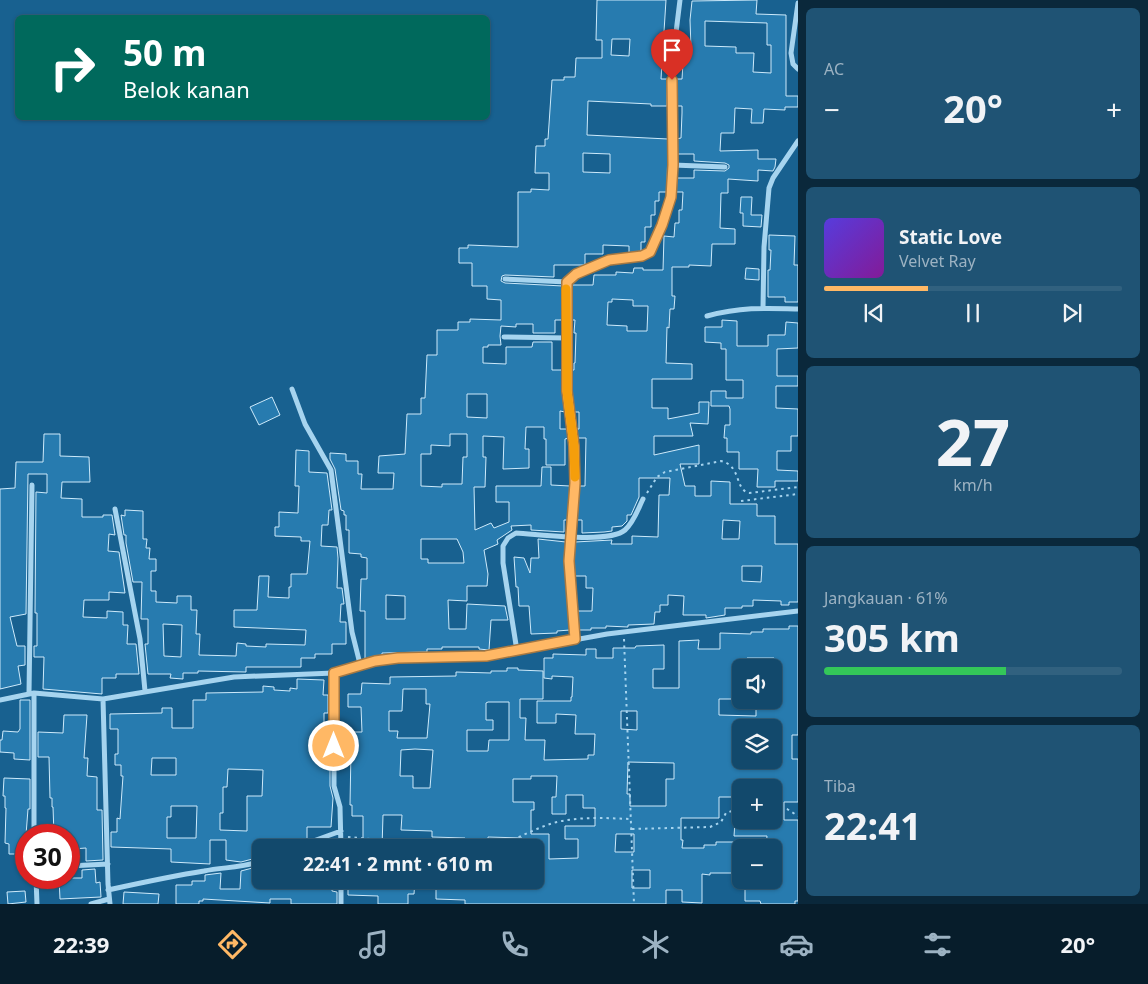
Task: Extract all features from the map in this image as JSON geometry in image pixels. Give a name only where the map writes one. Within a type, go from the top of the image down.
[{"type":"street","points":[[505,279],[567,282],[576,274],[609,260],[642,256],[650,252],[662,225],[671,197],[673,165],[672,65],[680,0]]},
{"type":"street","points":[[798,3],[792,53],[793,64],[798,69]]},
{"type":"street","points":[[763,308],[764,247],[769,188],[773,178],[798,142]]},
{"type":"street","points":[[673,165],[725,167]]},
{"type":"street","points":[[567,282],[567,391],[574,446],[575,483],[569,561],[575,639]]},
{"type":"street","points":[[707,316],[730,310],[798,308]]},
{"type":"street","points":[[504,337],[566,338]]},
{"type":"street","points":[[292,389],[305,424],[331,470],[341,556],[359,661]]},
{"type":"street","points":[[32,485],[34,824]]},
{"type":"street","points":[[517,651],[503,564],[503,546],[508,538],[516,533],[600,537],[621,533],[631,523],[643,499]]},
{"type":"street","points":[[115,509],[140,639],[146,691]]},
{"type":"street","points":[[0,700],[34,693],[103,699],[234,677],[334,673],[359,661],[486,656],[624,632],[798,612]]},
{"type":"street","points":[[334,673],[334,786],[340,807],[341,839]]},
{"type":"street","points":[[91,904],[110,901],[108,887],[103,699]]},
{"type":"street","points":[[324,839],[341,834]]},
{"type":"street","points":[[108,887],[252,863]]},
{"type":"street","points":[[80,865],[108,864]]},
{"type":"street","points":[[36,889],[37,904]]},
{"type":"street","points":[[341,889],[341,904]]},
{"type":"path","points":[[643,499],[656,477],[664,472],[721,461],[728,463],[735,470],[740,486],[745,492],[798,487]]},
{"type":"path","points":[[741,501],[798,494]]},
{"type":"path","points":[[624,632],[634,904]]},
{"type":"path","points":[[782,808],[798,816]]},
{"type":"path","points":[[632,828],[710,827],[721,822],[726,814],[732,812]]},
{"type":"path","points":[[512,839],[551,824],[574,820],[601,818],[632,819]]},
{"type":"path","points":[[341,834],[371,839]]},
{"type":"building","points":[[597,0],[666,0],[661,79],[667,79],[667,106],[588,101],[587,135],[668,139],[667,192],[659,192],[659,201],[655,201],[655,215],[651,215],[651,227],[645,227],[645,242],[641,242],[641,252],[629,253],[629,246],[603,245],[603,254],[585,254],[585,265],[554,265],[554,277],[502,276],[501,281],[505,283],[563,286],[563,320],[555,320],[555,333],[533,333],[533,324],[516,324],[516,327],[501,326],[501,345],[483,347],[483,363],[506,364],[506,347],[532,347],[533,342],[552,342],[552,370],[563,370],[565,412],[560,411],[560,429],[567,429],[569,438],[565,439],[565,465],[546,465],[544,427],[526,427],[525,449],[529,449],[529,468],[503,469],[504,437],[483,436],[483,457],[486,457],[485,487],[474,487],[475,530],[491,523],[494,528],[509,522],[509,502],[496,502],[496,486],[541,486],[542,467],[551,467],[551,485],[570,486],[568,520],[564,520],[564,532],[531,530],[531,525],[511,526],[512,530],[497,540],[498,544],[484,550],[488,574],[487,586],[467,586],[467,601],[448,600],[449,629],[466,629],[467,604],[505,606],[508,620],[491,620],[489,650],[479,649],[479,647],[442,647],[442,649],[427,649],[427,652],[382,653],[382,656],[365,659],[365,611],[360,611],[361,579],[367,579],[367,558],[361,557],[361,554],[349,553],[349,530],[346,530],[346,515],[341,510],[335,469],[330,459],[330,453],[346,454],[346,461],[358,461],[358,474],[362,474],[361,489],[393,489],[394,473],[378,473],[379,456],[405,454],[407,414],[421,414],[421,398],[425,398],[427,355],[437,355],[437,330],[458,330],[458,322],[470,322],[470,319],[501,320],[501,300],[487,299],[487,286],[472,286],[472,263],[459,263],[459,248],[468,248],[468,245],[518,247],[518,192],[531,192],[531,189],[549,190],[549,173],[535,173],[536,146],[545,146],[545,139],[548,139],[552,80],[564,80],[564,77],[575,77],[576,58],[602,58],[602,40],[596,40]],"holes":[[[612,39],[630,39],[629,56],[611,55]],[[583,153],[610,154],[610,173],[583,172]],[[467,394],[487,394],[487,418],[467,417]],[[450,434],[467,434],[467,457],[463,457],[462,484],[442,484],[442,487],[421,486],[421,454],[431,454],[431,445],[450,446]],[[421,539],[457,539],[463,552],[464,563],[428,563],[428,559],[421,559]],[[386,595],[405,596],[405,619],[386,619]]]},
{"type":"building","points":[[757,0],[756,14],[786,15],[786,96],[798,96],[798,107],[785,107],[785,110],[764,109],[763,123],[751,123],[752,109],[735,108],[734,133],[721,133],[720,151],[758,150],[758,159],[776,159],[775,167],[773,171],[758,170],[758,181],[728,179],[728,193],[721,193],[720,228],[735,229],[735,244],[712,244],[711,266],[689,265],[689,267],[672,267],[672,296],[675,296],[674,309],[670,309],[669,328],[667,327],[666,363],[692,364],[692,379],[652,379],[652,408],[668,408],[668,419],[699,413],[699,402],[709,402],[708,424],[690,423],[693,436],[654,436],[654,455],[699,445],[699,464],[680,464],[685,486],[695,486],[695,496],[711,496],[711,481],[730,482],[730,504],[757,504],[757,516],[775,516],[775,544],[798,544],[798,602],[789,602],[789,605],[781,605],[781,601],[753,600],[753,606],[725,608],[725,615],[706,618],[706,615],[683,615],[684,596],[668,595],[668,605],[660,605],[660,612],[655,612],[654,624],[628,625],[628,627],[606,626],[606,628],[579,630],[577,611],[592,611],[593,588],[586,588],[586,576],[575,576],[573,561],[575,542],[612,540],[611,544],[632,544],[632,536],[658,537],[659,495],[669,495],[670,478],[639,478],[639,497],[631,515],[627,515],[627,521],[622,526],[612,527],[612,531],[582,533],[582,520],[577,520],[579,486],[585,486],[586,438],[577,438],[576,429],[579,429],[579,412],[574,412],[571,391],[571,370],[574,370],[575,363],[576,333],[574,333],[575,320],[571,320],[571,285],[593,285],[594,275],[616,275],[616,272],[633,273],[634,268],[663,270],[664,236],[674,237],[675,223],[679,223],[679,210],[682,210],[683,192],[676,192],[677,178],[694,178],[694,170],[725,171],[729,168],[729,165],[725,163],[694,161],[694,154],[677,154],[676,139],[681,138],[682,106],[675,106],[676,79],[682,79],[684,47],[691,48],[690,20],[692,1]],"holes":[[[705,21],[767,23],[767,45],[771,45],[771,73],[753,72],[754,53],[736,53],[736,47],[705,46]],[[612,299],[633,300],[633,306],[648,306],[647,331],[627,331],[627,326],[607,325],[608,302],[612,302]],[[723,520],[740,521],[739,539],[722,539]],[[742,566],[762,566],[761,582],[742,581]]]},
{"type":"building","points":[[741,197],[752,197],[751,215],[762,215],[761,227],[743,226],[743,213],[740,213]]},
{"type":"building","points":[[769,235],[795,236],[794,265],[798,265],[798,302],[785,302],[785,297],[768,297],[768,270],[770,270],[771,250],[769,250]]},
{"type":"building","points":[[746,268],[759,269],[759,280],[745,279]]},
{"type":"building","points":[[722,320],[737,321],[737,346],[768,346],[768,335],[785,335],[786,322],[798,323],[798,348],[777,349],[777,376],[798,376],[798,386],[776,386],[776,408],[798,409],[798,436],[791,436],[791,451],[777,451],[777,470],[798,471],[798,481],[775,481],[775,487],[757,487],[758,469],[739,469],[739,452],[727,452],[727,438],[724,438],[725,425],[730,425],[730,409],[729,406],[711,406],[711,391],[726,391],[726,398],[743,398],[743,380],[726,380],[726,349],[721,349],[721,343],[705,342],[705,327],[722,327]]},
{"type":"building","points":[[272,397],[280,415],[259,425],[250,407]]},
{"type":"building","points":[[44,434],[60,434],[60,456],[89,457],[90,482],[62,482],[61,498],[82,499],[82,517],[112,515],[115,535],[109,534],[108,551],[119,552],[125,593],[109,592],[109,600],[84,600],[83,617],[107,618],[107,611],[123,612],[123,625],[128,625],[127,644],[136,644],[139,674],[116,674],[116,678],[102,678],[102,694],[43,689],[44,657],[34,657],[34,646],[37,646],[37,613],[35,613],[36,492],[47,493],[47,474],[28,474],[26,614],[10,617],[17,646],[25,646],[25,665],[18,666],[21,684],[0,689],[0,489],[15,488],[16,462],[43,462]]},
{"type":"building","points":[[296,450],[309,451],[309,472],[327,473],[332,510],[329,510],[328,525],[322,525],[321,546],[337,547],[337,588],[342,588],[344,604],[341,604],[340,622],[346,622],[346,644],[332,644],[332,654],[315,654],[315,658],[301,658],[301,667],[246,667],[246,672],[198,671],[198,673],[183,673],[183,679],[170,678],[171,674],[148,674],[145,644],[148,644],[148,619],[141,619],[142,582],[133,582],[121,515],[125,516],[125,510],[143,511],[143,539],[147,539],[146,548],[150,548],[149,559],[156,559],[156,571],[151,571],[151,591],[156,591],[156,602],[177,603],[177,596],[191,596],[191,610],[197,610],[196,634],[200,634],[199,655],[236,656],[237,643],[246,644],[246,646],[266,647],[266,644],[305,645],[306,630],[234,627],[234,610],[257,610],[259,576],[269,576],[268,597],[289,598],[291,574],[307,574],[310,541],[301,541],[301,537],[275,536],[275,527],[279,527],[279,512],[298,513],[299,486],[295,486]],"holes":[[[163,624],[182,625],[181,657],[164,656]]]},
{"type":"building","points":[[538,539],[566,542],[565,561],[570,630],[557,631],[557,633],[531,634],[529,606],[519,606],[514,557],[524,558],[530,573],[531,558],[539,558]]},
{"type":"building","points":[[789,626],[798,626],[798,735],[792,735],[792,759],[798,759],[798,802],[784,802],[784,820],[798,820],[798,901],[795,901],[795,904],[761,904],[760,901],[745,901],[745,889],[782,889],[782,839],[767,839],[767,836],[734,836],[734,829],[782,829],[782,779],[732,779],[732,797],[719,797],[719,818],[681,818],[682,848],[704,848],[704,845],[716,845],[716,842],[732,842],[732,873],[702,874],[702,903],[682,902],[682,890],[666,890],[666,904],[465,904],[465,900],[436,899],[436,889],[544,889],[544,839],[432,837],[432,831],[401,830],[402,815],[383,815],[382,839],[363,839],[363,816],[352,816],[352,805],[350,805],[351,750],[348,750],[348,747],[338,747],[338,736],[349,736],[349,732],[362,732],[361,707],[348,707],[348,694],[361,694],[362,683],[390,684],[390,677],[456,676],[456,672],[491,673],[491,671],[507,671],[507,668],[543,671],[543,699],[520,699],[520,718],[526,718],[525,740],[545,740],[544,760],[588,759],[588,755],[594,755],[595,734],[575,734],[576,715],[556,714],[556,723],[537,723],[537,701],[571,701],[572,697],[573,677],[552,676],[552,679],[544,678],[544,658],[553,658],[553,654],[586,655],[586,649],[596,649],[596,658],[613,658],[613,648],[664,645],[664,669],[653,669],[653,688],[679,688],[679,641],[699,640],[698,649],[720,649],[720,633],[751,634],[751,632],[763,632],[763,629],[789,629]],"holes":[[[403,689],[426,689],[426,704],[430,704],[427,738],[397,738],[398,731],[389,731],[389,711],[402,711]],[[509,702],[509,740],[489,740],[488,751],[467,751],[467,730],[493,730],[493,720],[486,720],[486,703]],[[621,711],[637,711],[637,730],[621,729]],[[401,750],[433,750],[430,788],[413,788],[413,776],[400,776]],[[628,762],[674,763],[674,779],[666,779],[666,806],[630,806],[630,794],[627,794]],[[531,776],[557,776],[556,797],[552,797],[552,814],[566,814],[566,795],[583,795],[583,808],[595,808],[595,826],[565,826],[565,839],[578,839],[578,858],[549,859],[549,834],[531,834],[531,810],[534,810],[534,802],[513,802],[513,779],[531,779]],[[616,834],[634,834],[634,852],[615,852]],[[632,870],[650,870],[650,888],[632,888]]]},
{"type":"building","points":[[297,679],[324,680],[323,695],[328,695],[328,713],[324,713],[324,735],[330,735],[330,786],[333,798],[331,827],[307,827],[307,839],[252,839],[252,859],[241,862],[226,860],[226,840],[210,840],[210,864],[171,862],[171,849],[111,847],[111,832],[117,832],[117,818],[120,819],[123,776],[121,776],[121,765],[115,765],[115,754],[118,754],[118,729],[110,729],[110,714],[162,713],[162,708],[172,708],[172,728],[193,728],[193,700],[206,700],[206,693],[263,692],[263,686],[274,687],[274,690],[290,691],[290,688],[297,689]],"holes":[[[152,758],[176,758],[176,775],[151,775]],[[228,769],[263,770],[262,796],[247,796],[247,831],[220,830],[220,813],[223,813],[223,787],[227,787]],[[171,806],[197,806],[196,838],[167,838],[167,817],[171,817]]]},
{"type":"building","points":[[20,700],[30,700],[30,760],[14,759],[14,753],[0,752],[0,740],[2,740],[3,731],[18,732],[20,729]]},
{"type":"building","points":[[64,715],[87,715],[84,758],[88,758],[87,776],[97,777],[97,810],[102,810],[103,860],[86,861],[86,848],[80,848],[80,824],[54,824],[52,798],[50,798],[49,757],[38,757],[38,732],[63,733]]},
{"type":"building","points":[[4,778],[30,779],[30,809],[28,809],[27,824],[15,824],[15,854],[9,854],[9,844],[5,843],[6,808],[5,796],[3,796]]},
{"type":"building","points":[[252,868],[252,889],[332,889],[332,891],[337,892],[337,904],[291,904],[291,899],[270,899],[270,903],[203,899],[203,901],[199,901],[199,904],[176,904],[176,885],[192,885],[192,881],[205,881],[205,875],[221,873],[220,889],[240,889],[241,871]]},
{"type":"building","points":[[95,869],[96,883],[100,882],[101,897],[60,899],[60,889],[80,889],[82,870]]},
{"type":"building","points":[[348,889],[414,889],[414,894],[408,894],[408,904],[378,904],[378,896],[348,895]]},
{"type":"building","points":[[25,891],[26,902],[8,904],[7,892]]},
{"type":"building","points":[[124,892],[159,894],[158,904],[123,904]]},
{"type":"slow traffic","points":[[566,289],[567,391],[574,446],[575,477]]},
{"type":"route","points":[[334,746],[334,673],[375,661],[398,658],[486,656],[575,639],[569,561],[575,483],[574,446],[567,391],[567,282],[576,274],[609,260],[642,256],[650,252],[662,225],[671,197],[673,165],[672,80]]}]
